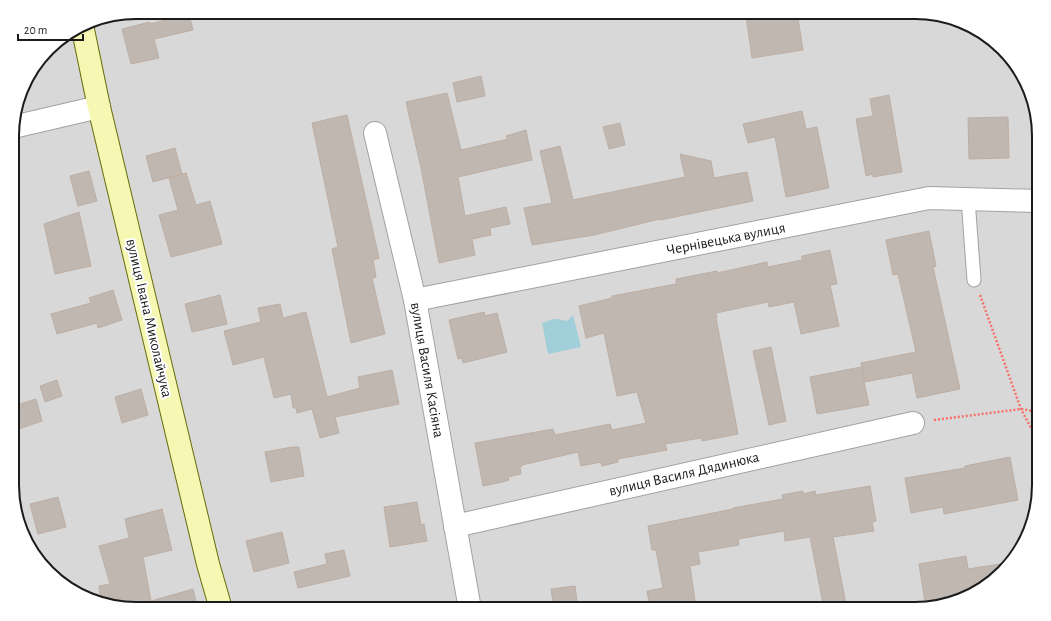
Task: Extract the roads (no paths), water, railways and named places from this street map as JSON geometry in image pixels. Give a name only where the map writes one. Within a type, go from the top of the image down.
[{"type":"street","name":"вулиця Івана Миколайчука","points":[[83,31],[99,106],[206,556],[219,602]]},
{"type":"street","points":[[20,125],[99,106]]},
{"type":"street","name":"вулиця Василя Касіяна","points":[[375,133],[415,300],[469,602]]},
{"type":"street","name":"Чернівецька вулиця","points":[[415,300],[929,198],[1032,201]]},
{"type":"street","name":"вулиця Василя Дядинюка","points":[[455,526],[913,423]]},
{"type":"lane","points":[[968,199],[974,280]]},
{"type":"water","points":[[573,315],[581,347],[548,354],[542,322],[555,319],[567,321]]}]
